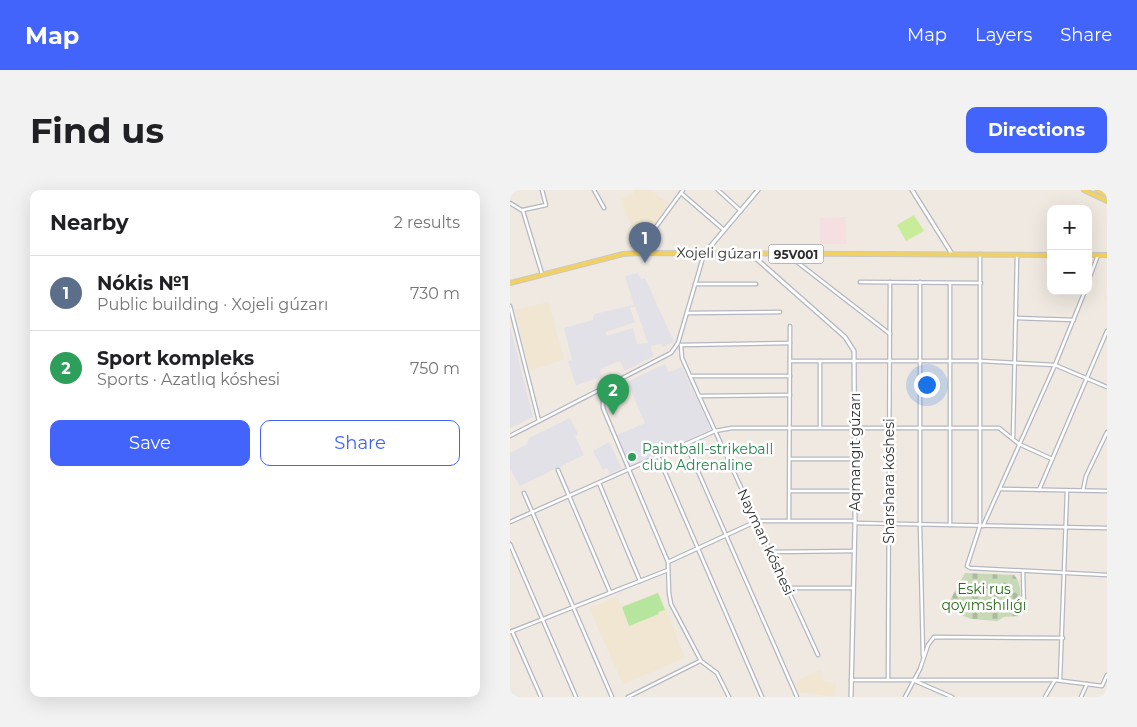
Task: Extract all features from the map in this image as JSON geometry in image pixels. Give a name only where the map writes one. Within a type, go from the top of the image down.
[{"type":"main road","points":[[1084,190],[1107,201]]},
{"type":"main road","points":[[1097,190],[1107,195]]},
{"type":"main road","name":"Xojeli gúzarı","points":[[510,283],[623,254],[640,253],[1047,255]]},
{"type":"main road","points":[[1092,256],[1107,255]]},
{"type":"street","points":[[523,211],[546,205],[542,190]]},
{"type":"street","points":[[594,190],[604,208]]},
{"type":"street","points":[[718,190],[741,211]]},
{"type":"street","points":[[510,436],[665,357],[679,344],[704,254],[758,190]]},
{"type":"street","points":[[912,190],[952,254]]},
{"type":"street","points":[[640,253],[653,230],[682,192],[724,230]]},
{"type":"street","points":[[510,203],[523,211],[542,274]]},
{"type":"street","name":"Aqmangıt gúzarı","points":[[750,254],[845,337],[854,351],[855,522],[851,697]]},
{"type":"street","points":[[794,254],[798,262],[890,334]]},
{"type":"street","points":[[980,254],[982,526]]},
{"type":"street","points":[[1014,438],[1013,362],[1017,255]]},
{"type":"street","points":[[1092,271],[1098,255]]},
{"type":"street","points":[[860,282],[981,283]]},
{"type":"street","name":"Sharshara kóshesi","points":[[888,680],[890,282]]},
{"type":"street","points":[[905,697],[920,670],[923,656],[920,525],[920,282]]},
{"type":"street","points":[[950,282],[950,525]]},
{"type":"street","points":[[695,284],[756,284]]},
{"type":"street","points":[[1083,295],[1055,365],[982,526],[967,566],[1023,572],[1107,576]]},
{"type":"street","points":[[510,306],[539,421]]},
{"type":"street","points":[[687,313],[780,312]]},
{"type":"street","points":[[1016,318],[1074,320]]},
{"type":"street","points":[[789,520],[790,326]]},
{"type":"street","points":[[1039,490],[1107,331]]},
{"type":"street","points":[[679,344],[790,343]]},
{"type":"street","name":"Nayman kóshesi","points":[[679,344],[682,358],[818,655]]},
{"type":"street","points":[[790,361],[951,363],[981,361],[1055,365],[1107,387]]},
{"type":"street","points":[[820,361],[820,427]]},
{"type":"street","points":[[691,376],[790,376]]},
{"type":"street","points":[[603,389],[603,408],[668,562],[668,593],[671,604],[689,643],[701,661],[717,672],[728,696],[723,697]]},
{"type":"street","points":[[699,396],[790,394]]},
{"type":"street","points":[[510,522],[715,431],[732,428],[999,428],[1014,438],[1019,444],[1052,459]]},
{"type":"street","points":[[1082,491],[1086,476],[1107,432]]},
{"type":"street","points":[[686,444],[728,535],[798,697]]},
{"type":"street","points":[[658,456],[762,697]]},
{"type":"street","points":[[790,459],[855,459]]},
{"type":"street","points":[[558,470],[610,592]]},
{"type":"street","points":[[599,482],[640,580]]},
{"type":"street","points":[[1000,489],[1107,491]]},
{"type":"street","points":[[790,491],[855,491]]},
{"type":"street","points":[[1060,680],[1067,491]]},
{"type":"street","points":[[524,493],[612,697]]},
{"type":"street","points":[[668,562],[757,521],[789,520],[920,525],[1107,528]]},
{"type":"street","points":[[510,544],[576,697]]},
{"type":"street","points":[[771,552],[854,551]]},
{"type":"street","points":[[541,697],[511,632],[668,570]]},
{"type":"street","points":[[1023,572],[1024,610]]},
{"type":"street","points":[[788,588],[853,588]]},
{"type":"street","points":[[923,656],[934,637],[1063,638]]},
{"type":"street","points":[[628,697],[701,661]]},
{"type":"street","points":[[851,680],[1060,680],[1102,686],[1107,674]]},
{"type":"street","points":[[913,680],[952,697]]},
{"type":"street","points":[[1045,697],[1055,680]]},
{"type":"street","points":[[1081,697],[1087,684]]},
{"type":"shaded area","points":[[633,190],[650,190],[669,203],[647,235],[640,234],[636,227],[632,228],[621,200],[634,193]]},
{"type":"shaded area","points":[[845,217],[847,244],[820,244],[820,218]]},
{"type":"shaded area","points":[[638,273],[641,279],[645,278],[674,342],[663,347],[661,344],[650,346],[654,356],[625,371],[620,361],[600,369],[602,377],[576,385],[568,361],[572,360],[564,328],[593,320],[594,314],[634,305],[625,276]],"holes":[[[635,306],[648,343],[637,344],[633,328],[606,336],[606,332],[635,322],[630,308]]]},
{"type":"shaded area","points":[[548,302],[564,359],[530,371],[515,310]]},
{"type":"shaded area","points":[[510,326],[533,417],[510,428]]},
{"type":"shaded area","points":[[665,364],[669,372],[682,367],[711,429],[630,466],[617,435],[645,423],[627,382]]},
{"type":"shaded area","points":[[570,418],[578,434],[575,436],[584,455],[520,486],[510,469],[510,453],[527,444],[529,438]]},
{"type":"shaded area","points":[[609,442],[622,468],[610,474],[607,468],[603,470],[593,451]]},
{"type":"shaded area","points":[[659,592],[685,658],[623,684],[589,608],[617,597],[621,606]]},
{"type":"shaded area","points":[[820,670],[822,674],[821,680],[836,684],[834,697],[799,692],[794,682]]},
{"type":"green space","points":[[914,215],[924,231],[906,241],[897,225]]},
{"type":"green space","name":"Eski rus qoyımshılıǵı","points":[[965,573],[1014,575],[1020,589],[1019,616],[1004,617],[997,621],[971,619],[949,610],[950,600]]},
{"type":"green space","points":[[658,593],[665,610],[629,626],[622,607]]},
{"type":"place","name":"Nókis №1","points":[[645,263]]},
{"type":"place","name":"Sport kompleks","points":[[613,415]]},
{"type":"place","name":"Paintball-strikeball club Adrenaline","points":[[632,457]]}]
